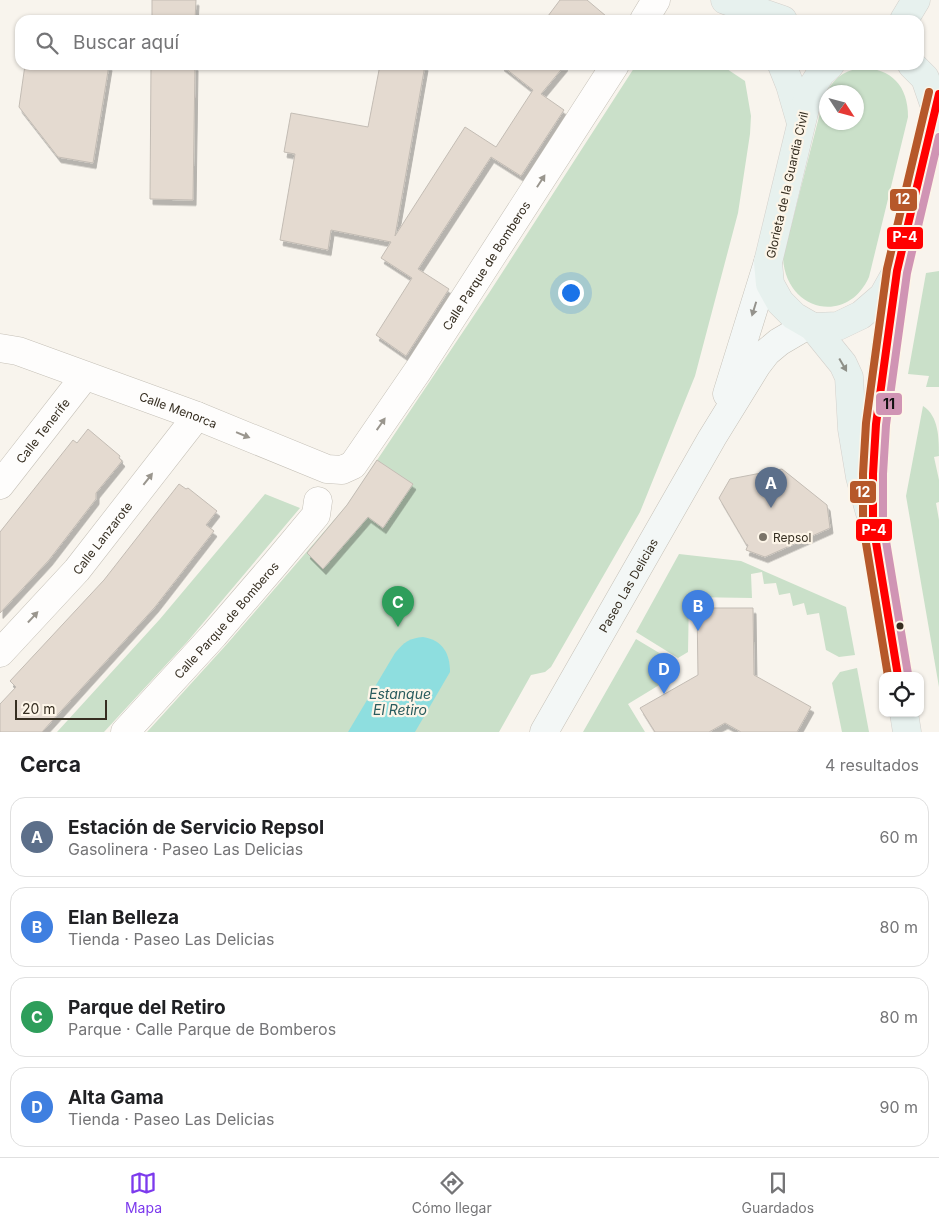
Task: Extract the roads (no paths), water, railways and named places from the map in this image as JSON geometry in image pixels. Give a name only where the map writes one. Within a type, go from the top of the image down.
[{"type":"main road","points":[[719,0],[737,15]]},
{"type":"main road","points":[[725,0],[768,15]]},
{"type":"main road","points":[[907,15],[916,0]]},
{"type":"main road","points":[[784,70],[801,124]]},
{"type":"main road","name":"Glorieta de la Guardia Civil","points":[[824,70],[809,92],[768,262],[770,284],[780,302],[794,316],[810,326],[843,364],[849,377],[855,448],[860,477],[873,524]]},
{"type":"main road","points":[[897,672],[873,524],[873,474],[877,409],[897,271],[937,101],[925,78],[917,70]]},
{"type":"main road","points":[[810,326],[838,326],[861,315],[883,296],[897,271]]},
{"type":"main road","points":[[905,717],[908,732]]},
{"type":"street","points":[[647,15],[656,0]]},
{"type":"street","name":"Calle Parque de Bomberos","points":[[353,464],[419,369],[612,70]]},
{"type":"street","name":"Paseo Las Delicias","points":[[712,438],[768,262]]},
{"type":"street","name":"Paseo Las Delicias","points":[[544,732],[712,438],[757,366],[767,352],[779,342],[810,326]]},
{"type":"street","name":"Calle Menorca","points":[[0,348],[18,352],[197,416],[328,469],[342,470],[353,464]]},
{"type":"street","name":"Calle Tenerife","points":[[0,485],[85,376]]},
{"type":"street","name":"Calle Lanzarote","points":[[0,653],[77,570],[197,416]]},
{"type":"street","name":"Calle Parque de Bomberos","points":[[125,732],[214,635],[316,515],[318,501]]},
{"type":"water","name":"Estanque El Retiro","points":[[423,637],[436,641],[444,649],[449,659],[450,672],[415,732],[348,732],[395,653],[408,641]]},
{"type":"place","name":"Estación de Servicio Repsol","points":[[771,508]]},
{"type":"place","name":"Repsol","points":[[763,537]]},
{"type":"place","name":"Parque del Retiro","points":[[398,627]]},
{"type":"place","name":"Elan Belleza","points":[[698,631]]},
{"type":"place","name":"Alta Gama","points":[[664,694]]}]
